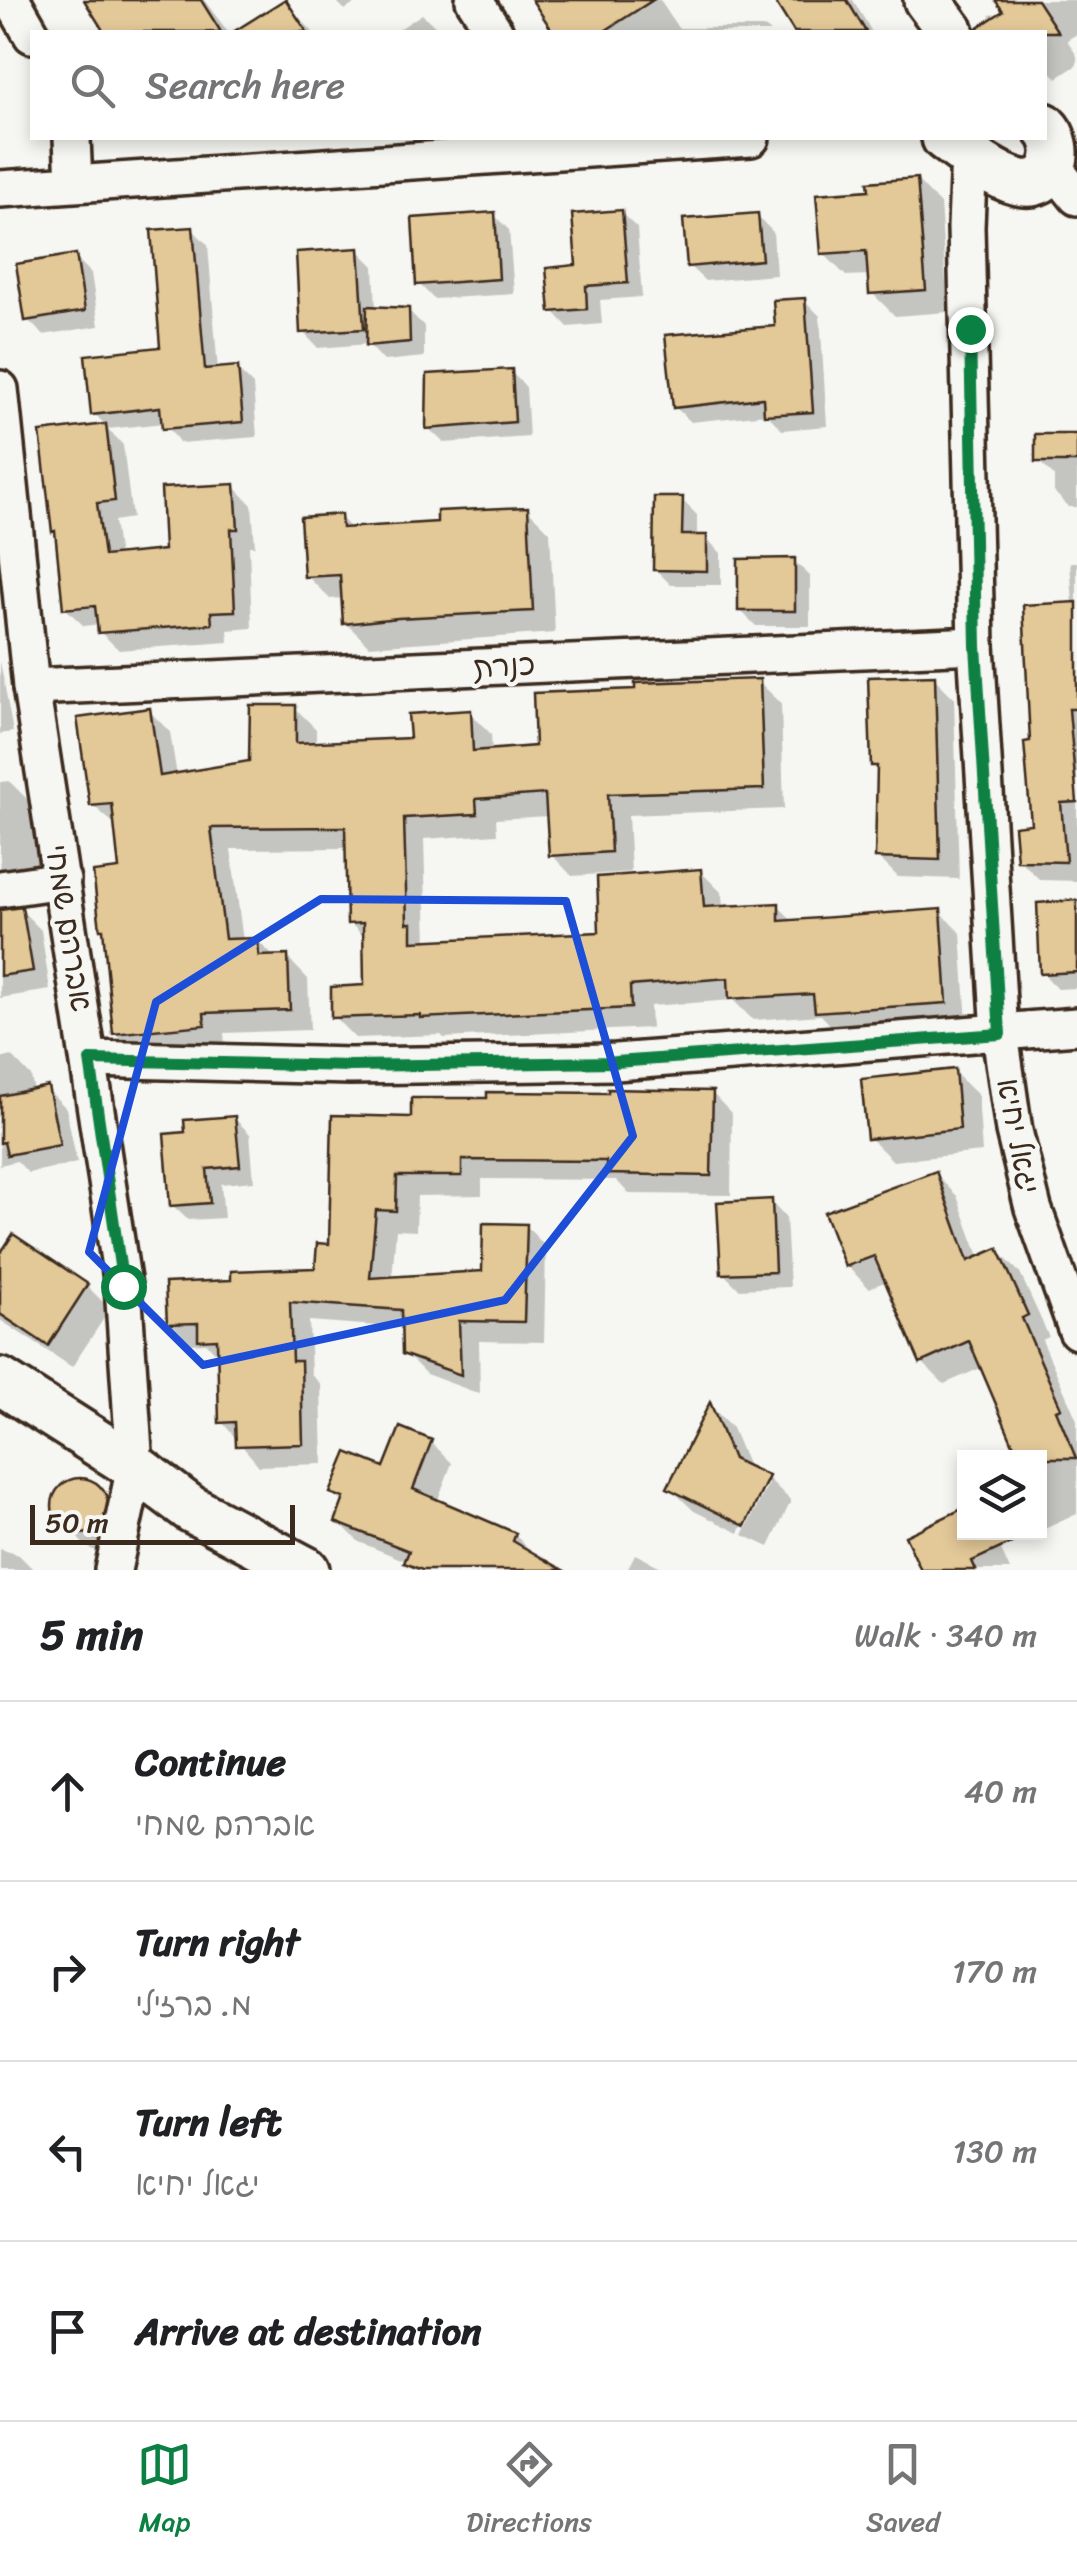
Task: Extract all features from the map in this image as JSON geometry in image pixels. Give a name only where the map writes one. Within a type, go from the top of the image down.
[{"type":"street","points":[[12,0],[30,31]]},
{"type":"street","points":[[474,0],[494,30]]},
{"type":"street","points":[[957,146],[1016,182],[1037,181],[1077,125]]},
{"type":"street","points":[[72,140],[74,184]]},
{"type":"street","points":[[0,190],[541,145],[691,140]]},
{"type":"street","name":"יגאל יחיא","points":[[957,146],[966,227],[976,646],[1000,1034],[1014,1132],[1033,1208],[1077,1332]]},
{"type":"street","name":"אברהם שמחי","points":[[0,389],[31,687],[123,1286],[136,1467],[113,1570]]},
{"type":"street","name":"כנרת","points":[[31,687],[976,646]]},
{"type":"street","points":[[0,889],[62,880]]},
{"type":"street","points":[[90,1060],[350,1066],[616,1062],[1077,1026]]},
{"type":"street","points":[[0,1381],[136,1467],[191,1508],[306,1570]]},
{"type":"highlighted area","points":[[321,899],[566,901],[633,1136],[505,1300],[203,1365],[89,1252],[156,1002]]},
{"type":"building","points":[[84,0],[201,0],[220,30],[103,30]]},
{"type":"building","points":[[284,0],[306,30],[236,30]]},
{"type":"building","points":[[532,0],[653,0],[606,30],[552,30]]},
{"type":"building","points":[[774,0],[847,0],[865,30],[793,30]]},
{"type":"building","points":[[995,0],[1037,0],[1058,32],[977,30],[1003,11]]},
{"type":"building","points":[[917,178],[926,290],[869,294],[866,251],[821,254],[816,194],[869,190],[868,182]]},
{"type":"building","points":[[622,210],[628,283],[586,286],[587,309],[550,312],[546,268],[576,265],[572,214]]},
{"type":"building","points":[[495,212],[499,279],[416,285],[412,218]]},
{"type":"building","points":[[758,213],[762,260],[687,267],[683,219]]},
{"type":"building","points":[[193,227],[205,369],[238,366],[243,422],[162,429],[160,407],[91,415],[85,355],[160,347],[151,230]]},
{"type":"building","points":[[359,248],[364,329],[300,333],[296,252]]},
{"type":"building","points":[[76,254],[85,311],[25,321],[16,264]]},
{"type":"building","points":[[805,298],[813,412],[764,415],[763,398],[673,408],[665,335],[775,326],[773,300]]},
{"type":"building","points":[[367,306],[409,308],[410,342],[366,346]]},
{"type":"building","points":[[512,369],[515,422],[426,429],[427,374]]},
{"type":"building","points":[[106,424],[115,501],[97,503],[104,556],[164,550],[161,488],[235,484],[238,529],[231,529],[235,611],[211,612],[212,624],[98,633],[95,606],[63,609],[40,432]]},
{"type":"building","points":[[1035,434],[1077,434],[1077,462],[1035,462]]},
{"type":"building","points":[[654,497],[683,497],[682,535],[707,535],[707,571],[653,570]]},
{"type":"building","points":[[528,507],[533,611],[343,624],[340,575],[304,577],[300,517],[341,514],[342,528],[437,522],[437,511]]},
{"type":"building","points":[[795,558],[795,611],[738,611],[738,559]]},
{"type":"building","points":[[1077,602],[1077,709],[1069,709],[1077,802],[1061,803],[1066,862],[1017,861],[1014,826],[1031,824],[1024,742],[1030,741],[1023,605]]},
{"type":"building","points":[[935,675],[940,860],[875,858],[877,766],[871,766],[868,677]]},
{"type":"building","points":[[760,679],[764,789],[608,794],[611,852],[549,856],[545,794],[476,799],[477,814],[404,818],[407,923],[412,923],[412,941],[599,932],[597,877],[701,869],[704,907],[779,903],[779,921],[941,909],[947,1003],[815,1012],[813,994],[729,999],[728,978],[630,986],[631,1008],[331,1018],[331,987],[364,985],[363,923],[347,924],[345,827],[211,828],[225,939],[258,938],[259,956],[288,955],[290,1010],[204,1013],[205,1025],[113,1034],[93,872],[119,869],[112,804],[90,806],[77,718],[150,708],[160,776],[249,761],[250,705],[296,705],[296,743],[410,738],[408,714],[471,710],[473,751],[535,746],[533,693],[635,689],[635,683]]},
{"type":"building","points":[[1077,900],[1077,972],[1040,974],[1037,903]]},
{"type":"building","points":[[22,907],[33,971],[0,976],[0,910]]},
{"type":"building","points":[[955,1069],[960,1129],[867,1139],[861,1079]]},
{"type":"building","points":[[48,1086],[60,1145],[7,1155],[4,1142],[0,1143],[0,1096]]},
{"type":"building","points":[[608,1089],[713,1091],[711,1176],[606,1174],[606,1161],[462,1160],[462,1176],[397,1176],[396,1211],[376,1210],[370,1278],[482,1271],[483,1223],[527,1224],[524,1322],[459,1321],[461,1375],[402,1354],[401,1310],[290,1302],[292,1361],[301,1361],[303,1444],[236,1446],[235,1422],[219,1423],[217,1339],[198,1340],[198,1323],[167,1324],[165,1283],[231,1280],[231,1271],[315,1268],[317,1243],[329,1244],[332,1115],[411,1117],[411,1098],[487,1098],[487,1092],[608,1093]]},
{"type":"building","points":[[235,1116],[240,1166],[207,1169],[210,1203],[170,1206],[164,1134],[185,1132],[184,1120]]},
{"type":"building","points":[[936,1171],[968,1261],[998,1248],[1028,1315],[1022,1318],[1061,1408],[1056,1410],[1076,1458],[1047,1458],[1047,1450],[1016,1450],[969,1341],[920,1363],[874,1256],[845,1267],[824,1212]]},
{"type":"building","points":[[772,1199],[775,1272],[721,1274],[717,1202]]},
{"type":"building","points":[[13,1234],[88,1284],[48,1346],[0,1314],[0,1254]]},
{"type":"building","points":[[710,1402],[733,1459],[769,1476],[745,1526],[667,1488]]},
{"type":"building","points":[[400,1427],[432,1440],[413,1489],[516,1533],[513,1541],[563,1570],[422,1570],[404,1563],[409,1551],[335,1522],[344,1498],[330,1493],[347,1452],[384,1467]]},
{"type":"building","points":[[80,1478],[100,1486],[108,1506],[100,1526],[80,1534],[60,1526],[52,1506],[60,1486]]},
{"type":"building","points":[[957,1511],[957,1540],[1018,1540],[972,1561],[976,1570],[921,1570],[905,1536]]},
{"type":"route","points":[[123,1286],[90,1060],[350,1066],[616,1062],[1000,1034],[976,646],[970,329]]}]
